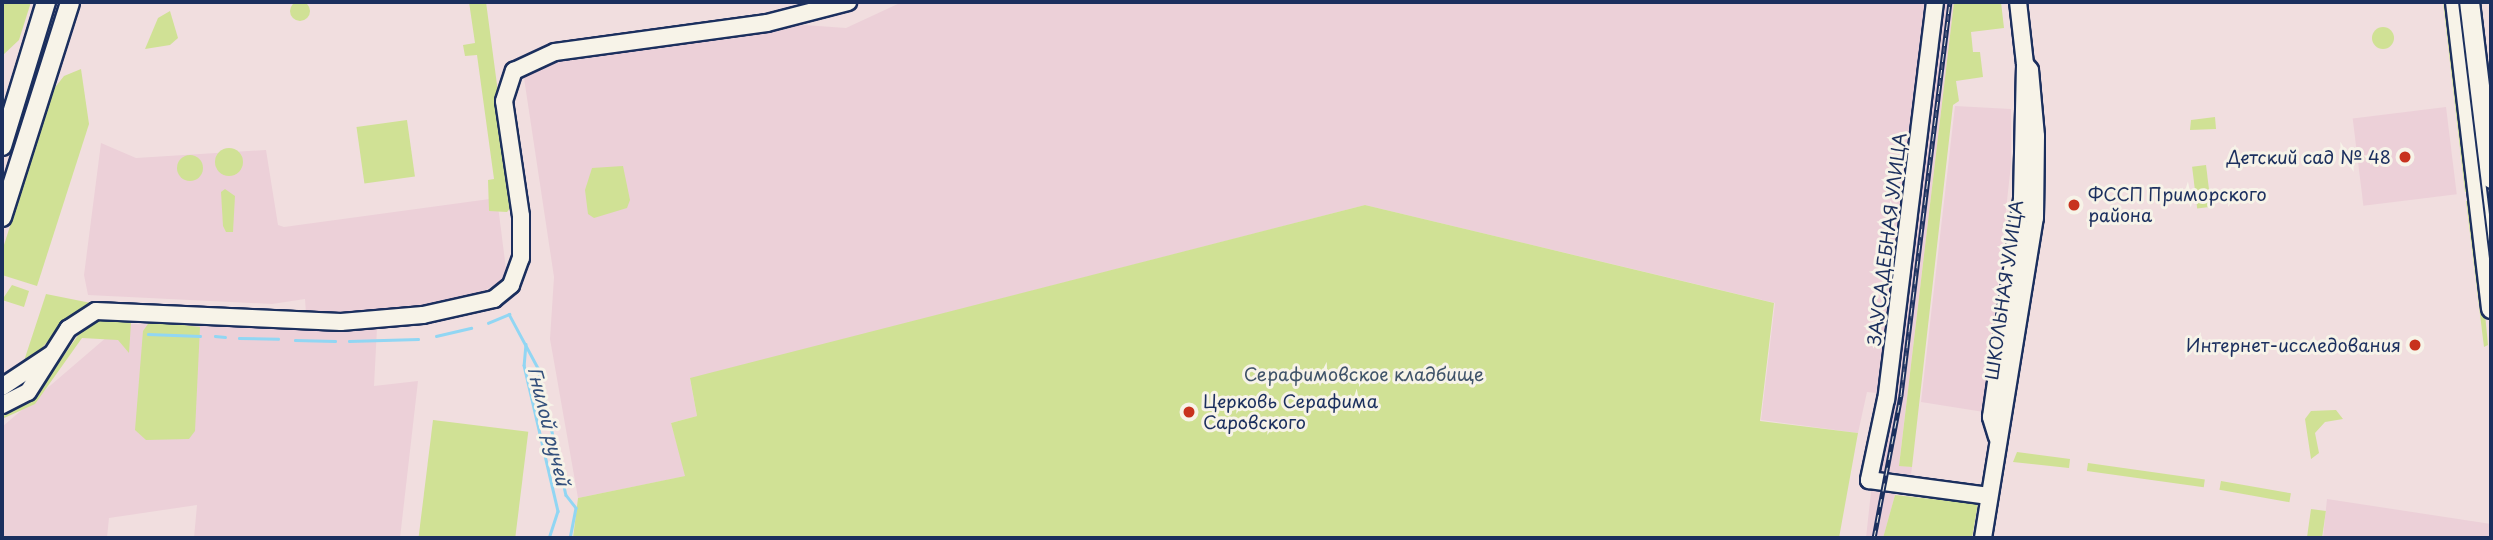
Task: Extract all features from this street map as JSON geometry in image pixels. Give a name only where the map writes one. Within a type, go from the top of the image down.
[{"type":"main road","points":[[2,146],[46,2]]},
{"type":"main road","points":[[2,218],[70,2]]},
{"type":"main road","points":[[2455,2],[2491,309]]},
{"type":"main road","points":[[2470,2],[2491,179]]},
{"type":"street","points":[[2,405],[28,393],[68,329],[96,311],[341,322],[423,315],[494,299],[511,285],[521,258],[522,220],[504,101],[514,71],[555,52],[767,23],[848,2]]},
{"type":"street","name":"ЗАУСАДЕБНАЯ УЛИЦА","points":[[1936,2],[1886,399],[1869,480],[1989,496]]},
{"type":"street","name":"ШКОЛЬНАЯ УЛИЦА","points":[[1983,538],[1997,438],[2006,419],[2035,218],[2036,136],[2030,70],[2025,64],[2018,2]]},
{"type":"street","points":[[2,387],[50,355]]},
{"type":"shaded area","points":[[902,2],[1928,2],[1877,393],[1867,392],[1858,433],[1761,420],[1775,303],[1365,205],[690,379],[697,416],[671,423],[686,476],[578,498],[550,339],[554,277],[524,78],[556,59],[804,25],[846,28]]},
{"type":"shaded area","points":[[1942,2],[1954,2],[1899,465],[1912,467],[1910,482],[1895,495],[1883,538],[1866,538],[1871,492],[1882,469],[1889,429]]},
{"type":"shaded area","points":[[1955,106],[2011,109],[2011,164],[1984,412],[1921,402]]},
{"type":"shaded area","name":"Детский сад № 48","points":[[2446,107],[2457,194],[2363,206],[2353,118]]},
{"type":"shaded area","points":[[101,143],[136,158],[266,150],[278,225],[284,227],[497,198],[507,277],[473,298],[398,312],[306,314],[305,299],[272,304],[88,295],[84,275]]},
{"type":"shaded area","points":[[122,324],[377,328],[374,386],[418,381],[400,538],[194,538],[197,505],[109,518],[107,538],[2,538],[2,427]]},
{"type":"shaded area","points":[[2327,499],[2491,524],[2491,538],[2323,538]]},
{"type":"green space","points":[[296,1],[304,1],[310,11],[304,21],[296,21],[290,15],[290,7]]},
{"type":"green space","points":[[2,2],[31,2],[19,40],[2,56]]},
{"type":"green space","points":[[469,2],[486,2],[513,205],[507,212],[489,211],[488,180],[494,179],[477,55],[465,56],[463,45],[475,43]]},
{"type":"green space","points":[[1954,2],[2001,2],[2004,28],[1971,32],[1973,52],[1980,52],[1983,77],[1956,81],[1959,101],[1953,105],[1912,467],[1899,466]]},
{"type":"green space","points":[[2443,2],[2450,2],[2473,191],[2465,192]]},
{"type":"green space","points":[[170,11],[178,38],[170,45],[145,49],[158,18]]},
{"type":"green space","points":[[2379,27],[2387,27],[2394,34],[2394,42],[2387,49],[2379,49],[2372,42],[2372,34]]},
{"type":"green space","points":[[81,69],[89,124],[37,286],[2,275],[4,245],[53,90],[64,76]]},
{"type":"green space","points":[[2215,117],[2216,129],[2190,130],[2191,120]]},
{"type":"green space","points":[[407,120],[415,176],[364,184],[356,127]]},
{"type":"green space","points":[[229,148],[239,152],[243,162],[239,172],[229,176],[219,172],[215,162],[219,152]]},
{"type":"green space","points":[[190,155],[199,159],[203,168],[199,177],[190,181],[181,177],[177,168],[181,159]]},
{"type":"green space","points":[[2206,165],[2211,207],[2197,208],[2192,167]]},
{"type":"green space","points":[[623,166],[630,200],[627,208],[594,218],[588,214],[585,190],[592,168]]},
{"type":"green space","points":[[225,189],[235,196],[233,232],[226,232],[223,226],[221,192]]},
{"type":"green space","points":[[2474,200],[2488,345],[2484,347],[2466,201]]},
{"type":"green space","name":"Серафимовское кладбище","points":[[1365,205],[1774,303],[1760,421],[1858,433],[1839,538],[573,538],[578,498],[685,476],[671,423],[697,416],[690,378]]},
{"type":"green space","points":[[12,285],[29,291],[24,307],[2,300]]},
{"type":"green space","points":[[46,294],[96,304],[71,315],[25,367],[2,379],[22,367]]},
{"type":"green space","points":[[105,317],[131,323],[129,353],[118,340],[82,338],[35,404],[2,419],[2,413],[25,404],[40,389],[84,327]]},
{"type":"green space","points":[[150,321],[200,327],[195,431],[189,439],[146,440],[135,430],[143,331]]},
{"type":"green space","points":[[2336,410],[2343,419],[2325,422],[2315,433],[2319,453],[2311,459],[2305,419],[2311,411]]},
{"type":"green space","points":[[433,420],[528,432],[515,538],[419,538]]},
{"type":"green space","points":[[2017,452],[2070,459],[2069,468],[2013,462]]},
{"type":"green space","points":[[2088,463],[2205,479],[2204,487],[2087,471]]},
{"type":"green space","points":[[2221,481],[2291,493],[2289,502],[2219,490]]},
{"type":"green space","points":[[1895,495],[1978,504],[1972,538],[1883,538]]},
{"type":"green space","points":[[2311,509],[2326,511],[2322,538],[2307,538]]},
{"type":"waterway","name":"Гнилой ручей","points":[[488,323],[509,314],[538,368],[566,495],[576,508],[570,538]]},
{"type":"waterway","points":[[436,336],[471,328]]},
{"type":"waterway","points":[[148,334],[200,336]]},
{"type":"waterway","points":[[215,336],[225,337]]},
{"type":"waterway","points":[[239,338],[278,339]]},
{"type":"waterway","points":[[349,341],[418,339]]},
{"type":"waterway","points":[[295,340],[335,341]]},
{"type":"waterway","points":[[526,344],[524,365],[558,511],[549,538]]},
{"type":"tram line","points":[[2459,2],[2491,265]]},
{"type":"railway","points":[[1874,538],[1901,395],[1950,2]]},
{"type":"place","name":"Детский сад № 48","points":[[2405,157]]},
{"type":"place","name":"ФССП Приморского района","points":[[2074,205]]},
{"type":"place","name":"Интернет-исследования","points":[[2415,345]]},
{"type":"place","name":"Церковь Серафима Саровского","points":[[1189,412]]}]
